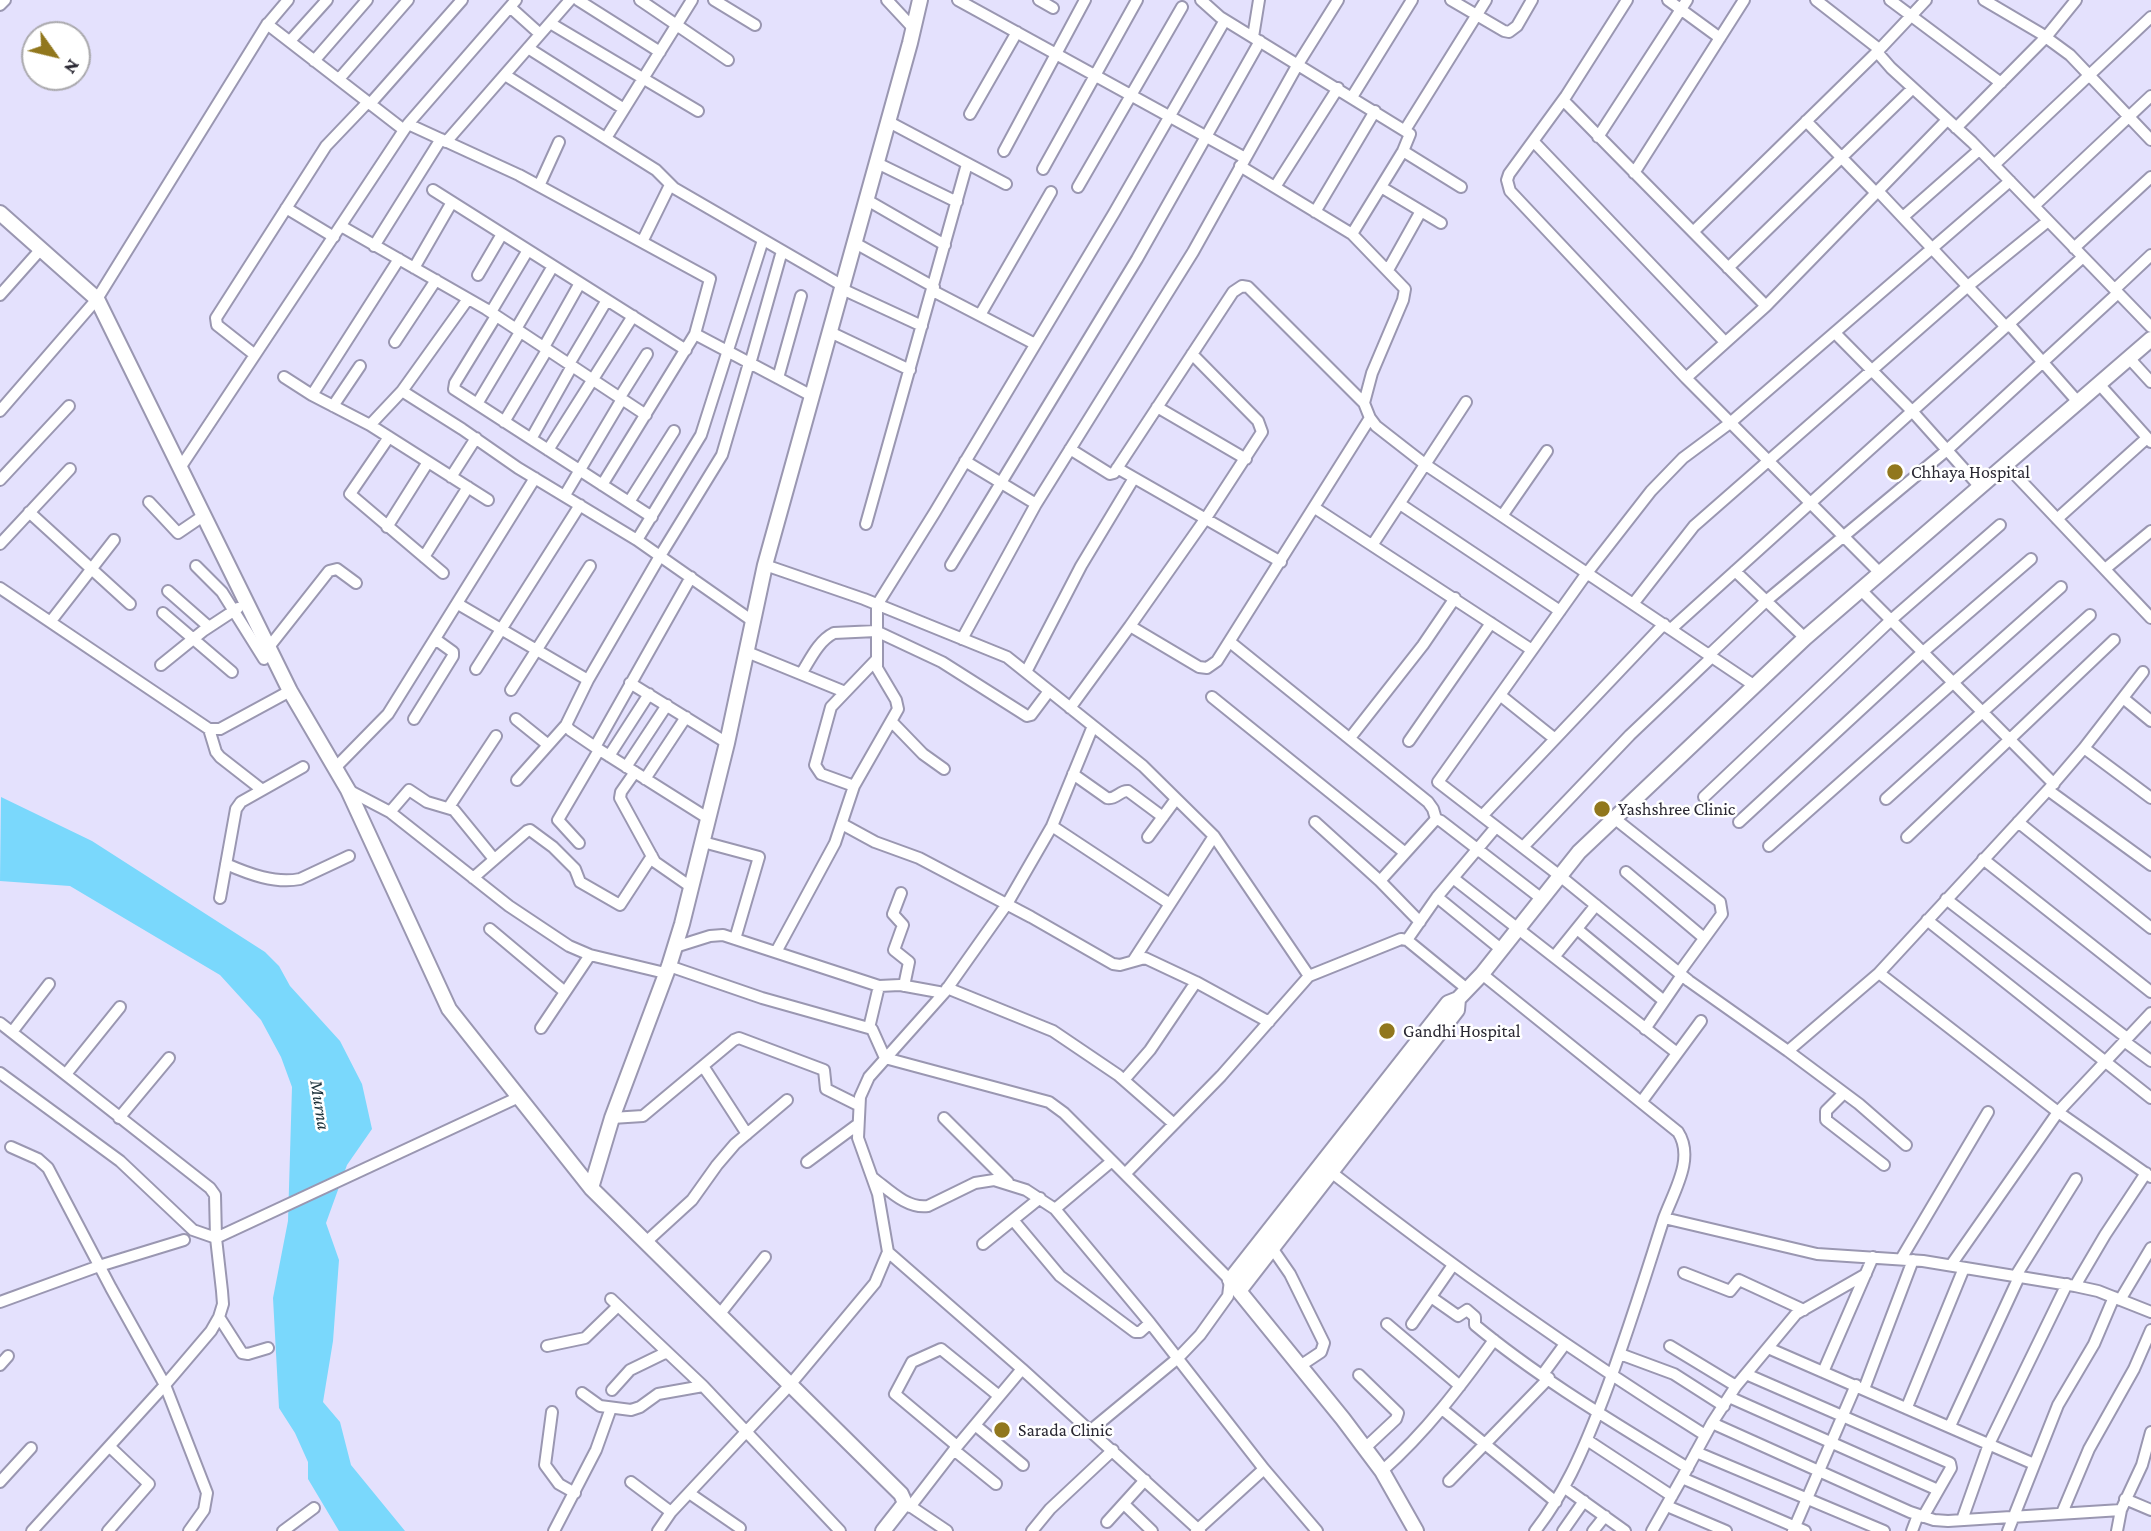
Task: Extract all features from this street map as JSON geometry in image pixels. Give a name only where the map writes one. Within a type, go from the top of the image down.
[{"type":"main road","points":[[591,1188],[612,1118],[675,947],[727,743],[765,565],[889,122],[920,0]]},
{"type":"main road","points":[[0,213],[97,299],[203,516],[241,607],[348,790],[449,1009],[591,1188],[901,1494],[907,1505],[883,1531]]},
{"type":"main road","points":[[1233,1289],[1408,1063],[1457,1010],[1463,994],[1502,950],[1579,852],[1805,638],[2151,339]]},
{"type":"main road","points":[[1233,1289],[1272,1248],[1331,1172],[1408,1063]]},
{"type":"main road","points":[[1233,1289],[1300,1366],[1365,1448],[1382,1471],[1416,1531]]},
{"type":"street","points":[[0,5],[5,0]]},
{"type":"street","points":[[0,411],[97,299],[267,24],[288,0]]},
{"type":"street","points":[[290,41],[327,0]]},
{"type":"street","points":[[314,61],[367,0]]},
{"type":"street","points":[[339,79],[408,0]]},
{"type":"street","points":[[374,246],[444,141],[570,0]]},
{"type":"street","points":[[578,0],[660,52]]},
{"type":"street","points":[[640,0],[728,60]]},
{"type":"street","points":[[606,138],[692,0]]},
{"type":"street","points":[[714,0],[755,25]]},
{"type":"street","points":[[887,0],[914,29]]},
{"type":"street","points":[[958,0],[1207,136],[1275,187],[1352,234],[1402,285],[1405,295],[1372,373],[1364,403]]},
{"type":"street","points":[[1039,0],[1053,8]]},
{"type":"street","points":[[1003,151],[1085,0]]},
{"type":"street","points":[[1043,169],[1137,0]]},
{"type":"street","points":[[1201,0],[1225,20],[1375,111],[1411,136],[1352,234]]},
{"type":"street","points":[[951,565],[1138,259],[1207,136],[1257,39],[1259,0]]},
{"type":"street","points":[[962,639],[1036,504],[1193,252],[1298,64],[1338,0]]},
{"type":"street","points":[[1352,97],[1412,0]]},
{"type":"street","points":[[1451,0],[1509,32],[1517,26],[1532,0]]},
{"type":"street","points":[[1405,130],[1486,0]]},
{"type":"street","points":[[1627,0],[1563,100],[1509,174],[1507,185],[1686,378],[1880,573]]},
{"type":"street","points":[[1668,0],[1684,5],[1720,38]]},
{"type":"street","points":[[1633,173],[1745,0]]},
{"type":"street","points":[[1816,0],[1878,51],[2010,181],[2151,327]]},
{"type":"street","points":[[1890,0],[2001,83]]},
{"type":"street","points":[[1693,232],[1878,51],[1926,0]]},
{"type":"street","points":[[1984,0],[2046,37],[2070,55],[2151,140]]},
{"type":"street","points":[[1686,378],[1766,306],[1877,192],[2001,83],[2046,37],[2076,0]]},
{"type":"street","points":[[256,355],[215,321],[326,146],[369,103],[459,1]]},
{"type":"street","points":[[180,468],[406,127],[513,3],[540,34]]},
{"type":"street","points":[[1598,137],[1684,5]]},
{"type":"street","points":[[1078,187],[1182,7]]},
{"type":"street","points":[[1994,165],[2151,17]]},
{"type":"street","points":[[776,952],[835,843],[854,786],[896,715],[898,704],[879,675],[876,660],[877,604],[1114,213],[1225,20]]},
{"type":"street","points":[[550,23],[698,111]]},
{"type":"street","points":[[267,24],[369,103],[406,127],[444,141],[539,186],[710,279],[695,334],[602,485]]},
{"type":"street","points":[[970,114],[1017,32]]},
{"type":"street","points":[[528,48],[624,109]]},
{"type":"street","points":[[505,75],[660,173],[670,185],[842,288],[922,326]]},
{"type":"street","points":[[1275,187],[1338,88]]},
{"type":"street","points":[[1728,268],[1913,88]]},
{"type":"street","points":[[2034,206],[2151,96]]},
{"type":"street","points":[[1563,100],[1766,306]]},
{"type":"street","points":[[1315,212],[1375,111]]},
{"type":"street","points":[[1806,121],[2008,325],[2078,402]]},
{"type":"street","points":[[889,122],[1006,184]]},
{"type":"street","points":[[539,186],[559,142]]},
{"type":"street","points":[[1534,142],[1726,342]]},
{"type":"street","points":[[1903,217],[1979,150]]},
{"type":"street","points":[[1403,152],[1461,187]]},
{"type":"street","points":[[877,163],[957,202]]},
{"type":"street","points":[[866,524],[967,164]]},
{"type":"street","points":[[2074,248],[2151,177]]},
{"type":"street","points":[[1906,1145],[1844,1093],[1680,974],[1560,876],[1438,782],[1587,573],[1667,473],[1730,423],[2010,181]]},
{"type":"street","points":[[642,242],[670,185]]},
{"type":"street","points":[[1381,187],[1441,223]]},
{"type":"street","points":[[433,190],[686,350]]},
{"type":"street","points":[[980,315],[1051,192]]},
{"type":"street","points":[[867,200],[945,245]]},
{"type":"street","points":[[414,268],[452,202]]},
{"type":"street","points":[[286,208],[334,237]]},
{"type":"street","points":[[1388,270],[1421,211]]},
{"type":"street","points":[[1633,604],[1687,533],[1968,286],[2048,221]]},
{"type":"street","points":[[341,226],[494,314],[646,415]]},
{"type":"street","points":[[478,275],[502,234]]},
{"type":"street","points":[[637,540],[701,435],[763,240]]},
{"type":"street","points":[[855,243],[1035,344]]},
{"type":"street","points":[[0,295],[41,249]]},
{"type":"street","points":[[528,250],[454,386],[477,404],[652,517]]},
{"type":"street","points":[[517,780],[566,725],[588,680],[722,455],[782,251]]},
{"type":"street","points":[[1523,847],[1620,744],[1766,601],[1948,450],[2117,291],[2151,255]]},
{"type":"street","points":[[1482,816],[1667,627],[1735,571],[2083,257]]},
{"type":"street","points":[[312,395],[399,259]]},
{"type":"street","points":[[477,404],[553,266]]},
{"type":"street","points":[[395,342],[436,280]]},
{"type":"street","points":[[505,422],[580,283]]},
{"type":"street","points":[[1070,449],[1114,474],[1233,292],[1242,286],[1248,287],[1364,403],[1370,418],[1426,466],[1755,685]]},
{"type":"street","points":[[778,378],[801,296]]},
{"type":"street","points":[[370,425],[402,391],[468,299]]},
{"type":"street","points":[[531,439],[607,300]]},
{"type":"street","points":[[548,450],[633,316]]},
{"type":"street","points":[[830,332],[910,370]]},
{"type":"street","points":[[1835,333],[1912,411],[1980,487]]},
{"type":"street","points":[[695,334],[812,396]]},
{"type":"street","points":[[1070,708],[1260,438],[1261,426],[1192,354]]},
{"type":"street","points":[[565,495],[647,355]]},
{"type":"street","points":[[2129,358],[2151,382]]},
{"type":"street","points":[[332,406],[360,366]]},
{"type":"street","points":[[284,377],[370,425],[488,500]]},
{"type":"street","points":[[2057,519],[2149,440],[2099,384]]},
{"type":"street","points":[[402,391],[535,478],[637,540],[754,622]]},
{"type":"street","points":[[1373,544],[1466,402]]},
{"type":"street","points":[[0,480],[69,406]]},
{"type":"street","points":[[1157,407],[1246,459]]},
{"type":"street","points":[[1130,626],[1199,667],[1213,666],[1370,418]]},
{"type":"street","points":[[629,502],[674,431]]},
{"type":"street","points":[[389,437],[349,494],[443,573]]},
{"type":"street","points":[[451,477],[476,438]]},
{"type":"street","points":[[1502,516],[1547,451]]},
{"type":"street","points":[[965,461],[1036,504]]},
{"type":"street","points":[[387,527],[428,462]]},
{"type":"street","points":[[2006,465],[2151,618]]},
{"type":"street","points":[[1117,468],[1281,562]]},
{"type":"street","points":[[0,544],[70,469]]},
{"type":"street","points":[[335,768],[381,722],[458,604],[535,478]]},
{"type":"street","points":[[1026,672],[1081,566],[1134,478]]},
{"type":"street","points":[[424,557],[468,487]]},
{"type":"street","points":[[149,502],[178,533],[203,516]]},
{"type":"street","points":[[475,669],[580,505]]},
{"type":"street","points":[[1400,505],[1560,611]]},
{"type":"street","points":[[1315,508],[1532,650]]},
{"type":"street","points":[[29,512],[130,604]]},
{"type":"street","points":[[1704,797],[1891,620],[2000,524]]},
{"type":"street","points":[[2105,569],[2151,531]]},
{"type":"street","points":[[51,621],[114,540]]},
{"type":"street","points":[[1739,822],[1923,652],[2031,559]]},
{"type":"street","points":[[765,565],[877,604],[1007,657],[1143,766],[1214,836],[1309,976]]},
{"type":"street","points":[[161,665],[209,627],[241,607],[196,566]]},
{"type":"street","points":[[511,690],[590,566]]},
{"type":"street","points":[[267,653],[329,571],[337,569],[356,583]]},
{"type":"street","points":[[1735,571],[1805,638]]},
{"type":"street","points":[[579,843],[558,820],[630,683],[691,577]]},
{"type":"street","points":[[1769,846],[2061,587]]},
{"type":"street","points":[[0,588],[209,729],[220,729],[290,691]]},
{"type":"street","points":[[1861,590],[2011,740],[2051,787],[2151,865]]},
{"type":"street","points":[[168,591],[209,627]]},
{"type":"street","points":[[1350,738],[1423,645],[1455,598]]},
{"type":"street","points":[[458,604],[588,680]]},
{"type":"street","points":[[163,613],[232,672]]},
{"type":"street","points":[[1886,799],[2090,615]]},
{"type":"street","points":[[1409,741],[1491,622]]},
{"type":"street","points":[[801,674],[828,636],[876,631],[942,662],[1027,716],[1031,715],[1049,691]]},
{"type":"street","points":[[414,719],[454,653],[435,639]]},
{"type":"street","points":[[1907,837],[2114,640]]},
{"type":"street","points":[[1230,642],[1428,802],[1436,819],[1542,899]]},
{"type":"street","points":[[747,652],[845,692]]},
{"type":"street","points":[[854,786],[821,774],[815,765],[831,707],[876,660]]},
{"type":"street","points":[[1788,1051],[1879,973],[2051,787],[2143,671]]},
{"type":"street","points":[[630,683],[727,743]]},
{"type":"street","points":[[609,756],[649,694]]},
{"type":"street","points":[[1500,695],[1555,739]]},
{"type":"street","points":[[1212,698],[1404,852]]},
{"type":"street","points":[[2123,698],[2151,721]]},
{"type":"street","points":[[667,705],[635,773],[620,796],[652,856],[661,867],[691,887]]},
{"type":"street","points":[[635,773],[686,717]]},
{"type":"street","points":[[516,719],[547,744]]},
{"type":"street","points":[[892,722],[917,749],[944,768]]},
{"type":"street","points":[[566,725],[609,756],[709,819]]},
{"type":"street","points":[[658,1531],[671,1511],[789,1386],[875,1283],[888,1252],[873,1178],[858,1138],[858,1105],[869,1077],[945,991],[1007,904],[1052,826],[1093,726]]},
{"type":"street","points":[[209,729],[220,757],[261,789]]},
{"type":"street","points":[[449,807],[496,736]]},
{"type":"street","points":[[2084,748],[2151,798]]},
{"type":"street","points":[[220,898],[236,809],[241,802],[261,789],[303,767]]},
{"type":"street","points":[[1073,774],[1107,798],[1128,792],[1163,817]]},
{"type":"street","points":[[348,790],[390,812],[509,906],[569,946],[590,955],[667,970],[869,1028],[874,1031],[885,1058]]},
{"type":"street","points":[[390,812],[409,790],[427,802],[449,807],[494,859]]},
{"type":"street","points":[[1148,837],[1176,799]]},
{"type":"street","points":[[1614,818],[1720,902],[1722,914],[1645,1029]]},
{"type":"street","points":[[1380,880],[1436,819]]},
{"type":"street","points":[[1315,822],[1380,880],[1420,922]]},
{"type":"street","points":[[2018,822],[2151,928]]},
{"type":"street","points":[[842,824],[867,839],[919,858],[1113,964],[1145,958],[1269,1022]]},
{"type":"street","points":[[1052,826],[1170,904]]},
{"type":"street","points":[[1407,940],[1437,897],[1496,827]]},
{"type":"street","points":[[473,878],[530,830],[553,847],[575,869],[580,882],[618,905],[622,904],[652,856]]},
{"type":"street","points":[[1133,961],[1214,836]]},
{"type":"street","points":[[703,842],[759,857],[735,939]]},
{"type":"street","points":[[226,864],[255,876],[292,881],[349,856]]},
{"type":"street","points":[[1983,859],[2151,992]]},
{"type":"street","points":[[1626,872],[1704,938]]},
{"type":"street","points":[[1453,878],[1677,1053]]},
{"type":"street","points":[[901,893],[893,914],[903,925],[894,950],[909,962],[904,986]]},
{"type":"street","points":[[1437,897],[1502,950]]},
{"type":"street","points":[[1946,899],[2151,1061]]},
{"type":"street","points":[[1554,957],[1596,905]]},
{"type":"street","points":[[1927,920],[2151,1098]]},
{"type":"street","points":[[491,929],[565,992]]},
{"type":"street","points":[[1577,929],[1664,1001]]},
{"type":"street","points":[[675,947],[717,934],[879,986],[945,991],[1053,1031],[1098,1060],[1174,1124]]},
{"type":"street","points":[[1125,1174],[1309,976],[1401,939],[1407,940],[1463,994]]},
{"type":"street","points":[[541,1028],[590,955]]},
{"type":"street","points":[[1879,973],[2058,1112],[2149,1175],[2071,1285],[1989,1444],[1962,1520]]},
{"type":"street","points":[[1482,974],[1678,1132],[1686,1150],[1685,1160],[1612,1377],[1565,1488],[1535,1531]]},
{"type":"street","points":[[1124,1080],[1150,1051],[1196,982]]},
{"type":"street","points":[[12,1032],[50,984]]},
{"type":"street","points":[[869,1028],[879,986]]},
{"type":"street","points":[[66,1074],[120,1007]]},
{"type":"street","points":[[1951,1265],[2058,1112],[2151,1013]]},
{"type":"street","points":[[1642,1101],[1701,1021]]},
{"type":"street","points":[[0,1023],[210,1188],[215,1195],[216,1238],[223,1304],[211,1331],[166,1385],[32,1531]]},
{"type":"street","points":[[612,1118],[643,1116],[734,1040],[743,1038],[824,1070],[826,1089],[858,1105]]},
{"type":"street","points":[[119,1118],[169,1058]]},
{"type":"street","points":[[885,1058],[1049,1102],[1064,1113],[1125,1174],[1233,1289],[1200,1335],[1178,1359],[1091,1430]]},
{"type":"street","points":[[703,1066],[747,1134]]},
{"type":"street","points":[[0,1073],[126,1167],[193,1230],[216,1238],[519,1097]]},
{"type":"street","points":[[1844,1093],[1826,1111],[1826,1121],[1884,1165]]},
{"type":"street","points":[[646,1242],[692,1200],[717,1165],[747,1134],[787,1100]]},
{"type":"street","points":[[1431,1297],[1457,1315],[1466,1310],[1475,1317],[1476,1326],[1494,1340],[1685,1473],[1797,1530],[1807,1499],[1842,1417],[1860,1387],[1908,1260],[1988,1112]]},
{"type":"street","points":[[944,1118],[1008,1182],[1055,1209],[1150,1323],[1264,1469],[1318,1531]]},
{"type":"street","points":[[807,1162],[857,1125]]},
{"type":"street","points":[[10,1147],[38,1159],[48,1168],[166,1385],[207,1493],[204,1510],[190,1531]]},
{"type":"street","points":[[1055,1209],[1112,1161]]},
{"type":"street","points":[[1331,1172],[1453,1265],[1565,1344],[1705,1435]]},
{"type":"street","points":[[873,1178],[908,1203],[920,1207],[928,1206],[985,1180],[1008,1182]]},
{"type":"street","points":[[1950,1426],[2017,1277],[2076,1179]]},
{"type":"street","points":[[983,1244],[1040,1198]]},
{"type":"street","points":[[1664,1218],[1817,1254],[1951,1265],[2071,1285],[2117,1298],[2151,1312]]},
{"type":"street","points":[[1013,1220],[1052,1268],[1070,1284],[1135,1332],[1140,1332],[1150,1323]]},
{"type":"street","points":[[0,1302],[99,1266],[184,1240]]},
{"type":"street","points":[[1272,1248],[1290,1274],[1324,1343],[1321,1352],[1300,1366]]},
{"type":"street","points":[[2008,1531],[2062,1396],[2094,1344],[2117,1298],[2151,1248]]},
{"type":"street","points":[[888,1252],[1091,1430],[1198,1531],[1264,1469]]},
{"type":"street","points":[[719,1315],[765,1257]]},
{"type":"street","points":[[1823,1371],[1873,1257]]},
{"type":"street","points":[[1412,1324],[1453,1265]]},
{"type":"street","points":[[1907,1407],[1964,1268]]},
{"type":"street","points":[[1684,1273],[1731,1291],[1739,1280],[1804,1310]]},
{"type":"street","points":[[1652,1531],[1705,1435],[1736,1386],[1796,1314],[1866,1274]]},
{"type":"street","points":[[547,1346],[585,1338],[615,1303],[703,1386],[840,1531]]},
{"type":"street","points":[[219,1317],[242,1353],[248,1354],[268,1348]]},
{"type":"street","points":[[1387,1324],[1461,1386]]},
{"type":"street","points":[[2062,1513],[2089,1449],[2134,1369],[2151,1330]]},
{"type":"street","points":[[1382,1471],[1410,1446],[1442,1409],[1494,1340]]},
{"type":"street","points":[[1449,1481],[1486,1445],[1546,1376],[1565,1344]]},
{"type":"street","points":[[1670,1346],[1736,1386]]},
{"type":"street","points":[[1768,1348],[2034,1464]]},
{"type":"street","points":[[996,1484],[896,1396],[895,1391],[912,1362],[940,1349],[999,1396]]},
{"type":"street","points":[[612,1390],[630,1370],[667,1352]]},
{"type":"street","points":[[1620,1354],[1674,1374],[1726,1401],[1832,1441],[1938,1490]]},
{"type":"street","points":[[0,1365],[8,1356]]},
{"type":"street","points":[[947,1531],[907,1505],[1022,1369]]},
{"type":"street","points":[[1746,1374],[1950,1463],[1951,1468],[1912,1531]]},
{"type":"street","points":[[1359,1375],[1398,1413],[1396,1419],[1365,1448]]},
{"type":"street","points":[[582,1394],[600,1406],[636,1409],[657,1394],[703,1386]]},
{"type":"street","points":[[554,1531],[596,1450],[611,1408]]},
{"type":"street","points":[[1442,1409],[1556,1502]]},
{"type":"street","points":[[552,1412],[545,1465],[559,1484],[575,1493]]},
{"type":"street","points":[[1712,1423],[1921,1516],[1948,1521],[2062,1513],[2123,1505],[2151,1510]]},
{"type":"street","points":[[975,1425],[1023,1465]]},
{"type":"street","points":[[2117,1531],[2123,1505],[2138,1473],[2151,1432]]},
{"type":"street","points":[[1587,1440],[1669,1501],[1711,1528],[1726,1531]]},
{"type":"street","points":[[108,1531],[149,1484],[110,1447]]},
{"type":"street","points":[[0,1482],[30,1448]]},
{"type":"street","points":[[1032,1531],[1050,1509],[1113,1450]]},
{"type":"street","points":[[1696,1452],[1884,1531]]},
{"type":"street","points":[[2138,1473],[2151,1457]]},
{"type":"street","points":[[1108,1522],[1145,1480]]},
{"type":"street","points":[[631,1482],[671,1511]]},
{"type":"street","points":[[1565,1488],[1625,1531]]},
{"type":"street","points":[[688,1493],[740,1528]]},
{"type":"street","points":[[1563,1531],[1584,1501]]},
{"type":"street","points":[[1124,1504],[1152,1531]]},
{"type":"street","points":[[283,1531],[314,1508]]},
{"type":"street","points":[[1593,1531],[1605,1516]]},
{"type":"water","name":"Murna","points":[[1,797],[92,841],[265,952],[279,966],[290,986],[340,1041],[362,1084],[372,1129],[347,1165],[326,1223],[339,1260],[333,1341],[323,1402],[340,1422],[351,1465],[405,1531],[339,1531],[308,1479],[308,1462],[295,1433],[279,1408],[273,1298],[288,1221],[292,1087],[281,1057],[261,1020],[220,975],[70,886],[0,881]]},
{"type":"place","name":"Chhaya Hospital","points":[[1895,472]]},
{"type":"place","name":"Yashshree Clinic","points":[[1602,809]]},
{"type":"place","name":"Gandhi Hospital","points":[[1387,1031]]},
{"type":"place","name":"Sarada Clinic","points":[[1002,1430]]}]
